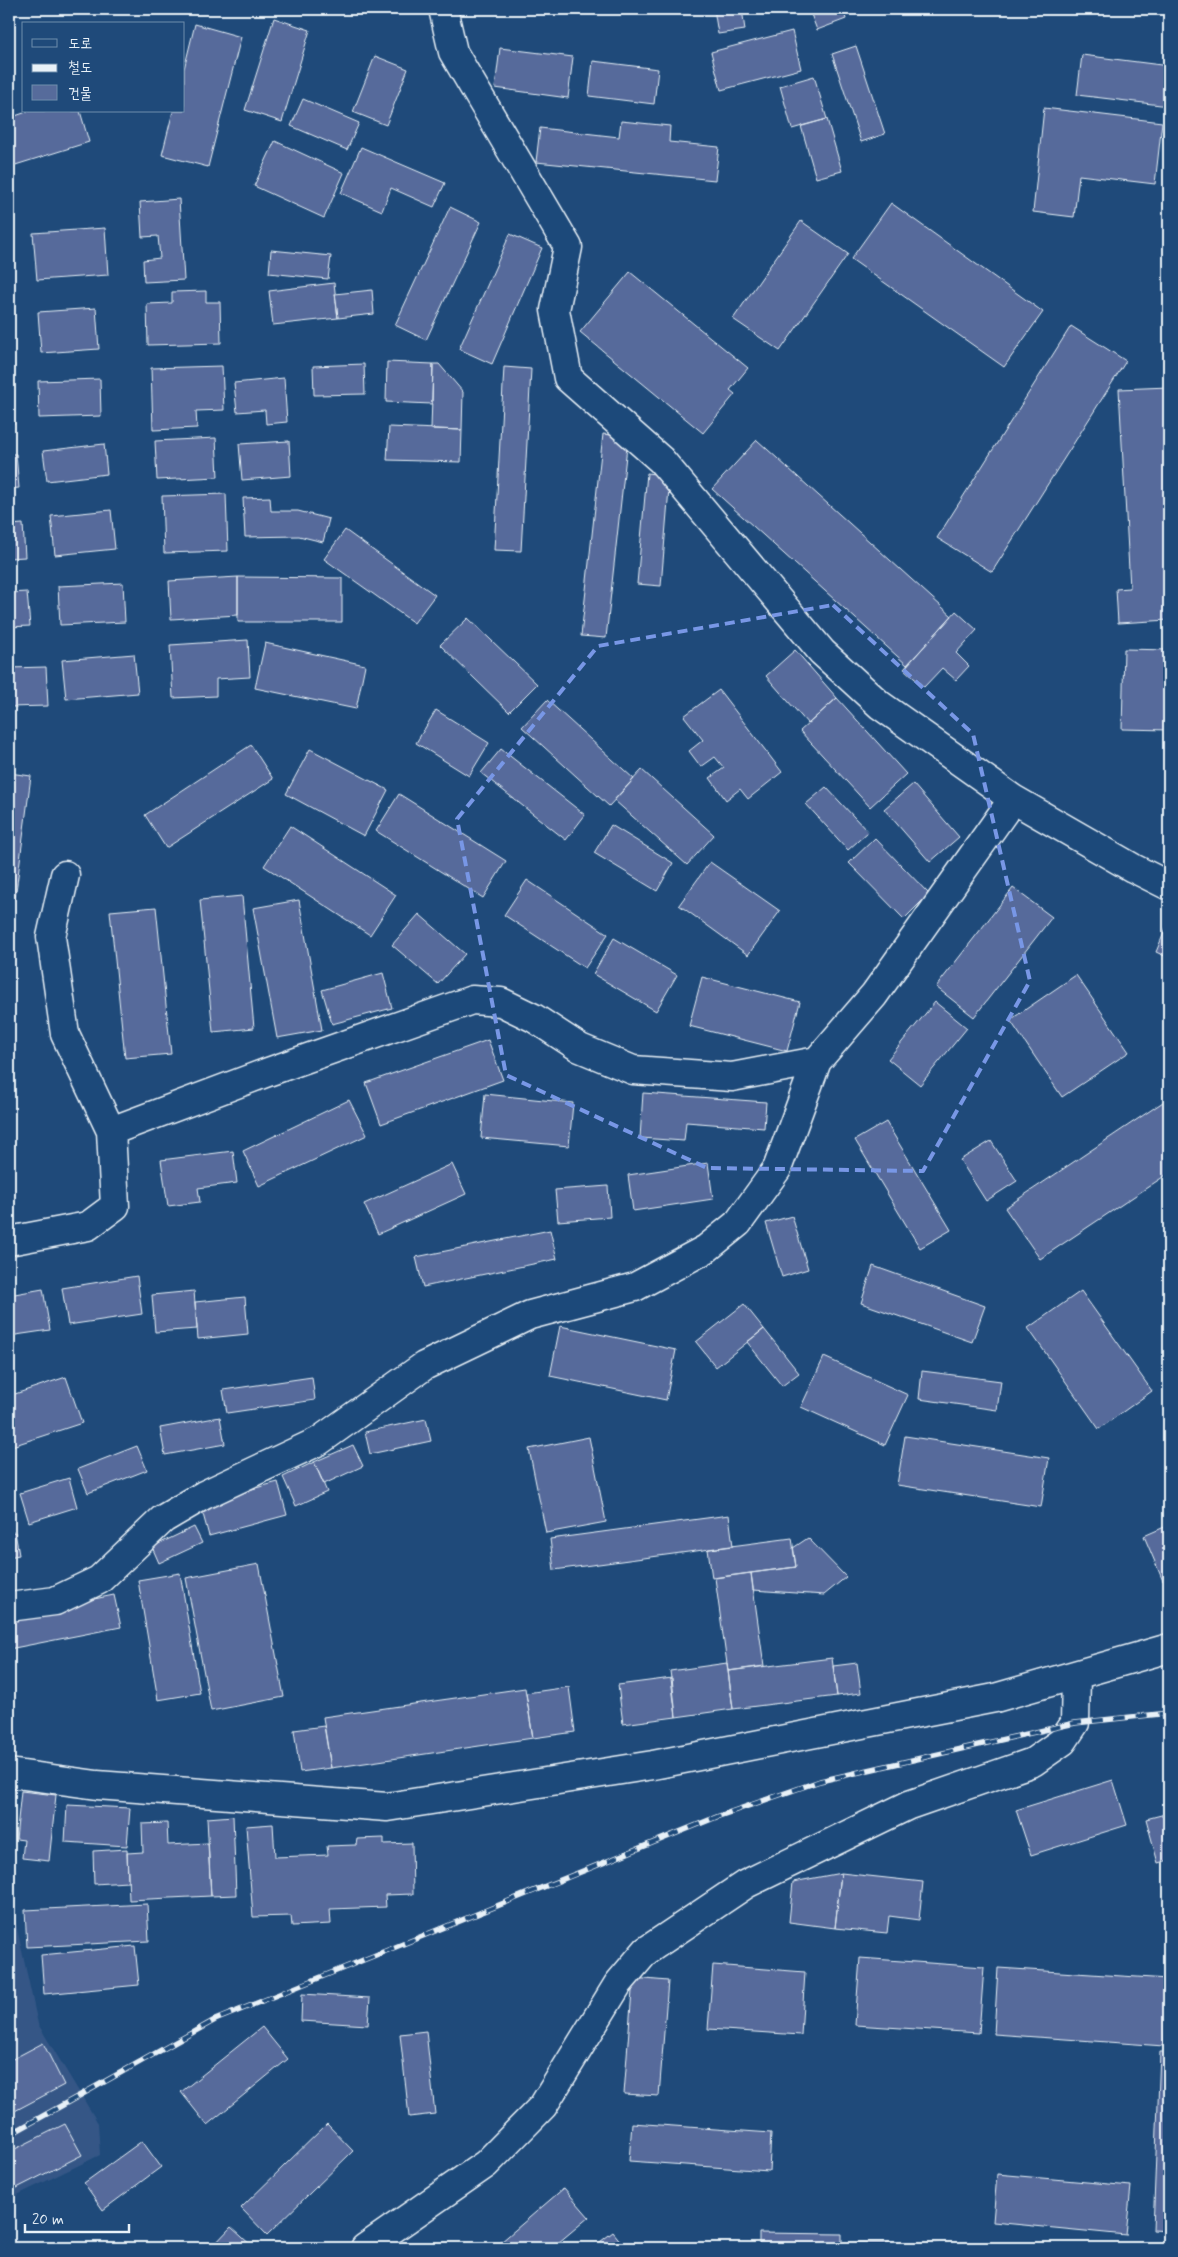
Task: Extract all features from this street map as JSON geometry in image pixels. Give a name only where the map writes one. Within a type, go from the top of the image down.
[{"type":"street","points":[[443,9],[453,52],[568,246],[555,310],[568,378],[661,460],[822,652],[880,705],[1013,800],[1133,868],[1169,886]]},
{"type":"street","points":[[9,1607],[56,1601],[99,1580],[163,1520],[204,1495],[319,1441],[424,1366],[530,1315],[635,1287],[706,1249],[738,1223],[777,1169],[817,1061],[874,995],[1013,800]]},
{"type":"street","points":[[9,1241],[88,1226],[115,1206],[111,1131],[65,1034],[51,937],[64,875]]},
{"type":"street","points":[[111,1131],[268,1072],[472,1000],[501,1002],[534,1018],[580,1048],[633,1070],[732,1077],[817,1061]]},
{"type":"street","points":[[9,1773],[97,1785],[388,1807],[672,1761],[995,1698],[1169,1648]]},
{"type":"street","points":[[365,2248],[486,2164],[543,2106],[618,1984],[646,1952],[746,1884],[909,1805],[1033,1762],[1063,1741],[1075,1723],[1076,1675]]},
{"type":"highlighted area","points":[[833,605],[973,734],[1030,981],[923,1171],[707,1168],[506,1075],[457,819],[598,646]]},
{"type":"shaded area","points":[[9,1826],[12,1827],[13,1910],[38,2024],[98,2123],[100,2155],[9,2199]]},
{"type":"building","points":[[714,9],[742,9],[745,30],[718,34]]},
{"type":"building","points":[[809,9],[843,9],[846,19],[817,30]]},
{"type":"building","points":[[274,18],[310,30],[282,122],[245,110]]},
{"type":"building","points":[[195,24],[241,37],[208,167],[162,155],[173,112],[185,112],[185,65]]},
{"type":"building","points":[[792,31],[801,69],[721,90],[711,52]]},
{"type":"building","points":[[856,46],[885,134],[861,142],[832,54]]},
{"type":"building","points":[[500,48],[573,57],[568,98],[495,88]]},
{"type":"building","points":[[1082,55],[1169,66],[1169,106],[1077,95]]},
{"type":"building","points":[[375,56],[408,69],[386,125],[353,112]]},
{"type":"building","points":[[593,61],[658,69],[654,104],[589,96]]},
{"type":"building","points":[[814,76],[827,119],[792,129],[780,86]]},
{"type":"building","points":[[303,99],[359,123],[347,150],[291,126]]},
{"type":"building","points":[[1044,108],[1162,122],[1155,184],[1079,175],[1074,217],[1033,212]]},
{"type":"building","points":[[27,112],[80,112],[89,142],[9,167],[9,118]]},
{"type":"building","points":[[827,119],[842,171],[816,178],[801,126]]},
{"type":"building","points":[[621,121],[670,126],[669,142],[719,147],[715,180],[536,162],[540,128],[619,137]]},
{"type":"building","points":[[275,141],[344,173],[324,218],[254,186]]},
{"type":"building","points":[[361,147],[445,183],[434,207],[391,188],[382,211],[341,193]]},
{"type":"building","points":[[179,199],[184,280],[144,282],[143,260],[160,258],[158,236],[142,237],[140,202]]},
{"type":"building","points":[[891,203],[1043,312],[1004,367],[851,259]]},
{"type":"building","points":[[450,207],[481,222],[426,340],[395,325]]},
{"type":"building","points":[[801,221],[848,254],[780,351],[733,319]]},
{"type":"building","points":[[105,228],[108,275],[37,280],[33,233]]},
{"type":"building","points":[[510,234],[542,248],[492,364],[459,349]]},
{"type":"building","points":[[271,250],[331,256],[328,279],[269,273]]},
{"type":"building","points":[[630,272],[748,368],[730,390],[735,394],[703,433],[580,332]]},
{"type":"building","points":[[334,283],[338,318],[273,325],[269,291]]},
{"type":"building","points":[[372,290],[374,314],[338,318],[335,294]]},
{"type":"building","points":[[206,291],[206,302],[220,302],[221,343],[148,345],[147,304],[172,303],[172,292]]},
{"type":"building","points":[[96,308],[99,349],[41,353],[38,312]]},
{"type":"building","points":[[1071,326],[1126,361],[992,572],[937,538]]},
{"type":"building","points":[[387,362],[433,364],[432,404],[386,402]]},
{"type":"building","points":[[364,364],[365,394],[314,395],[313,366]]},
{"type":"building","points":[[433,364],[439,364],[463,392],[462,430],[431,429]]},
{"type":"building","points":[[222,366],[224,410],[196,411],[197,428],[153,430],[151,368]]},
{"type":"building","points":[[504,367],[531,369],[521,551],[494,550]]},
{"type":"building","points":[[284,378],[287,422],[266,424],[265,410],[237,412],[234,383]]},
{"type":"building","points":[[100,379],[101,416],[39,418],[38,381]]},
{"type":"building","points":[[9,386],[12,386],[14,424],[9,424]]},
{"type":"building","points":[[1169,387],[1169,620],[1118,623],[1116,589],[1130,588],[1119,389]]},
{"type":"building","points":[[389,427],[462,430],[461,462],[387,460]]},
{"type":"building","points":[[603,434],[628,437],[606,638],[581,636]]},
{"type":"building","points":[[216,438],[218,477],[157,480],[155,441]]},
{"type":"building","points":[[757,440],[952,616],[907,665],[712,489]]},
{"type":"building","points":[[289,441],[291,476],[242,480],[239,444]]},
{"type":"building","points":[[104,444],[107,474],[47,481],[43,451]]},
{"type":"building","points":[[9,454],[16,454],[19,488],[9,489]]},
{"type":"building","points":[[647,473],[670,476],[661,586],[637,584]]},
{"type":"building","points":[[226,494],[228,551],[164,553],[162,496]]},
{"type":"building","points":[[270,497],[271,511],[298,511],[329,519],[323,542],[299,536],[245,537],[243,498]]},
{"type":"building","points":[[111,510],[115,549],[55,555],[51,516]]},
{"type":"building","points":[[23,524],[25,557],[9,558],[9,525]]},
{"type":"building","points":[[345,530],[435,595],[414,623],[324,559]]},
{"type":"building","points":[[238,577],[342,578],[342,622],[238,622]]},
{"type":"building","points":[[238,577],[238,615],[171,619],[169,581]]},
{"type":"building","points":[[123,583],[125,622],[60,625],[58,586]]},
{"type":"building","points":[[27,592],[30,626],[9,627],[9,593]]},
{"type":"building","points":[[956,611],[977,630],[956,653],[969,666],[956,680],[942,668],[924,687],[904,669]]},
{"type":"building","points":[[468,618],[537,684],[509,712],[440,645]]},
{"type":"building","points":[[248,640],[250,677],[216,679],[216,696],[173,698],[170,645]]},
{"type":"building","points":[[265,643],[365,665],[356,709],[255,688]]},
{"type":"building","points":[[1124,649],[1169,650],[1169,730],[1122,729]]},
{"type":"building","points":[[795,650],[837,698],[808,724],[766,676]]},
{"type":"building","points":[[134,654],[138,693],[66,699],[62,660]]},
{"type":"building","points":[[46,667],[48,706],[9,707],[9,668]]},
{"type":"building","points":[[719,690],[782,772],[748,799],[740,789],[726,800],[710,778],[724,768],[715,757],[701,767],[689,751],[703,740],[684,716]]},
{"type":"building","points":[[837,698],[906,774],[870,807],[800,731]]},
{"type":"building","points":[[547,700],[634,779],[609,806],[522,727]]},
{"type":"building","points":[[436,710],[489,743],[469,776],[416,743]]},
{"type":"building","points":[[251,745],[273,779],[166,848],[145,815]]},
{"type":"building","points":[[310,749],[388,790],[364,836],[286,794]]},
{"type":"building","points":[[501,749],[585,815],[566,840],[481,773]]},
{"type":"building","points":[[642,770],[714,835],[687,865],[614,800]]},
{"type":"building","points":[[9,773],[31,776],[15,899],[9,898]]},
{"type":"building","points":[[913,784],[959,837],[930,862],[884,809]]},
{"type":"building","points":[[826,787],[868,832],[848,850],[806,804]]},
{"type":"building","points":[[399,794],[506,861],[483,898],[376,831]]},
{"type":"building","points":[[611,825],[673,863],[657,891],[594,853]]},
{"type":"building","points":[[290,826],[396,895],[370,935],[264,866]]},
{"type":"building","points":[[875,838],[929,894],[904,919],[849,863]]},
{"type":"building","points":[[710,862],[780,911],[748,955],[679,905]]},
{"type":"building","points":[[527,880],[608,934],[585,968],[504,915]]},
{"type":"building","points":[[1013,888],[1052,917],[974,1017],[936,987]]},
{"type":"building","points":[[242,896],[254,1028],[213,1032],[200,900]]},
{"type":"building","points":[[299,900],[322,1030],[277,1038],[253,908]]},
{"type":"building","points":[[156,907],[171,1054],[125,1058],[110,911]]},
{"type":"building","points":[[419,914],[465,954],[438,984],[392,945]]},
{"type":"building","points":[[1169,921],[1169,958],[1156,952]]},
{"type":"building","points":[[614,938],[677,975],[656,1011],[593,974]]},
{"type":"building","points":[[383,973],[392,1008],[332,1024],[322,990]]},
{"type":"building","points":[[1076,975],[1129,1052],[1062,1097],[1010,1020]]},
{"type":"building","points":[[702,977],[800,1002],[787,1051],[689,1026]]},
{"type":"building","points":[[935,1002],[967,1028],[920,1085],[888,1059]]},
{"type":"building","points":[[488,1040],[503,1080],[381,1124],[366,1083]]},
{"type":"building","points":[[643,1093],[766,1102],[764,1128],[686,1122],[684,1141],[640,1138]]},
{"type":"building","points":[[485,1094],[573,1103],[569,1146],[481,1138]]},
{"type":"building","points":[[1169,1098],[1169,1173],[1040,1259],[1005,1208]]},
{"type":"building","points":[[349,1100],[367,1135],[259,1186],[243,1151]]},
{"type":"building","points":[[886,1122],[951,1230],[920,1248],[855,1140]]},
{"type":"building","points":[[991,1141],[1017,1181],[986,1201],[960,1160]]},
{"type":"building","points":[[233,1151],[237,1183],[198,1188],[200,1202],[168,1206],[161,1160]]},
{"type":"building","points":[[708,1163],[713,1199],[633,1211],[628,1175]]},
{"type":"building","points":[[452,1164],[466,1194],[378,1234],[364,1204]]},
{"type":"building","points":[[608,1186],[610,1217],[558,1221],[555,1190]]},
{"type":"building","points":[[792,1216],[808,1269],[782,1277],[766,1223]]},
{"type":"building","points":[[550,1230],[557,1259],[423,1287],[416,1257]]},
{"type":"building","points":[[873,1266],[985,1306],[972,1342],[861,1303]]},
{"type":"building","points":[[137,1276],[142,1314],[68,1325],[62,1288]]},
{"type":"building","points":[[43,1289],[50,1330],[9,1336],[9,1295]]},
{"type":"building","points":[[194,1291],[197,1329],[155,1332],[152,1295]]},
{"type":"building","points":[[1081,1291],[1152,1391],[1099,1429],[1028,1328]]},
{"type":"building","points":[[245,1297],[248,1334],[198,1339],[195,1302]]},
{"type":"building","points":[[744,1304],[764,1329],[716,1367],[696,1342]]},
{"type":"building","points":[[560,1326],[676,1350],[666,1400],[550,1376]]},
{"type":"building","points":[[764,1329],[799,1373],[782,1386],[747,1342]]},
{"type":"building","points":[[824,1357],[908,1395],[885,1445],[801,1407]]},
{"type":"building","points":[[922,1371],[1001,1381],[997,1410],[919,1399]]},
{"type":"building","points":[[66,1377],[82,1423],[9,1447],[9,1396]]},
{"type":"building","points":[[312,1377],[315,1400],[227,1413],[223,1390]]},
{"type":"building","points":[[220,1417],[225,1444],[165,1455],[160,1428]]},
{"type":"building","points":[[426,1419],[431,1441],[370,1454],[365,1432]]},
{"type":"building","points":[[905,1436],[1049,1458],[1041,1507],[897,1485]]},
{"type":"building","points":[[589,1437],[606,1522],[546,1533],[529,1449]]},
{"type":"building","points":[[353,1445],[363,1466],[324,1484],[314,1462]]},
{"type":"building","points":[[137,1446],[147,1470],[88,1493],[78,1469]]},
{"type":"building","points":[[314,1462],[327,1492],[296,1506],[283,1477]]},
{"type":"building","points":[[69,1478],[77,1507],[29,1522],[20,1493]]},
{"type":"building","points":[[278,1482],[287,1515],[209,1536],[200,1503]]},
{"type":"building","points":[[729,1515],[733,1546],[554,1570],[550,1539]]},
{"type":"building","points":[[1169,1525],[1169,1578],[1163,1581],[1144,1536]]},
{"type":"building","points":[[194,1527],[202,1543],[159,1563],[152,1547]]},
{"type":"building","points":[[15,1532],[19,1555],[9,1557],[9,1533]]},
{"type":"building","points":[[792,1538],[796,1567],[712,1578],[708,1549]]},
{"type":"building","points":[[808,1538],[846,1577],[824,1595],[753,1590],[751,1573],[796,1567],[793,1548]]},
{"type":"building","points":[[259,1564],[284,1697],[211,1711],[186,1578]]},
{"type":"building","points":[[180,1573],[200,1693],[158,1700],[138,1580]]},
{"type":"building","points":[[751,1573],[764,1666],[728,1671],[715,1578]]},
{"type":"building","points":[[114,1595],[121,1627],[9,1649],[9,1616]]},
{"type":"building","points":[[832,1658],[837,1696],[733,1709],[728,1671]]},
{"type":"building","points":[[727,1663],[733,1709],[676,1717],[670,1671]]},
{"type":"building","points":[[857,1663],[861,1693],[837,1696],[833,1666]]},
{"type":"building","points":[[672,1678],[676,1717],[623,1724],[618,1685]]},
{"type":"building","points":[[569,1687],[575,1732],[533,1738],[526,1693]]},
{"type":"building","points":[[525,1688],[533,1738],[331,1768],[323,1717]]},
{"type":"building","points":[[324,1726],[331,1768],[300,1772],[294,1730]]},
{"type":"building","points":[[1113,1780],[1127,1825],[1031,1855],[1016,1810]]},
{"type":"building","points":[[21,1791],[56,1795],[49,1861],[22,1858],[24,1840],[16,1839]]},
{"type":"building","points":[[67,1805],[130,1808],[127,1846],[65,1842]]},
{"type":"building","points":[[1169,1813],[1169,1860],[1158,1863],[1146,1819]]},
{"type":"building","points":[[233,1816],[236,1895],[211,1896],[207,1818]]},
{"type":"building","points":[[167,1823],[168,1845],[208,1843],[211,1896],[129,1900],[127,1853],[143,1852],[142,1824]]},
{"type":"building","points":[[273,1824],[275,1857],[328,1855],[327,1846],[356,1845],[357,1839],[384,1838],[384,1844],[412,1843],[413,1894],[385,1895],[386,1907],[330,1909],[331,1924],[292,1926],[291,1916],[253,1917],[246,1826]]},
{"type":"building","points":[[127,1849],[128,1882],[94,1884],[93,1851]]},
{"type":"building","points":[[841,1873],[835,1928],[789,1922],[793,1882]]},
{"type":"building","points":[[841,1873],[923,1882],[919,1920],[889,1916],[887,1933],[835,1928]]},
{"type":"building","points":[[147,1904],[149,1941],[27,1947],[25,1910]]},
{"type":"building","points":[[135,1946],[139,1985],[44,1994],[41,1955]]},
{"type":"building","points":[[860,1958],[984,1967],[979,2033],[855,2025]]},
{"type":"building","points":[[713,1965],[805,1972],[801,2035],[708,2029]]},
{"type":"building","points":[[998,1968],[1168,1979],[1164,2046],[994,2034]]},
{"type":"building","points":[[633,1978],[668,1981],[659,2096],[624,2094]]},
{"type":"building","points":[[302,1994],[370,1998],[368,2025],[301,2021]]},
{"type":"building","points":[[262,2027],[288,2059],[207,2125],[181,2092]]},
{"type":"building","points":[[426,2031],[435,2114],[409,2117],[400,2034]]},
{"type":"building","points":[[43,2043],[64,2085],[9,2114],[9,2061]]},
{"type":"building","points":[[1160,2052],[1169,2052],[1169,2231],[1153,2230]]},
{"type":"building","points":[[632,2123],[771,2133],[769,2171],[629,2161]]},
{"type":"building","points":[[65,2124],[82,2155],[9,2192],[9,2152]]},
{"type":"building","points":[[327,2124],[353,2151],[267,2235],[241,2208]]},
{"type":"building","points":[[142,2141],[161,2167],[103,2210],[84,2183]]},
{"type":"building","points":[[997,2174],[1131,2186],[1126,2235],[993,2222]]},
{"type":"building","points":[[564,2188],[589,2217],[552,2248],[494,2248]]},
{"type":"building","points":[[231,2227],[253,2247],[211,2248]]},
{"type":"building","points":[[613,2232],[626,2248],[592,2248]]},
{"type":"building","points":[[759,2233],[842,2234],[842,2248],[759,2248]]},
{"type":"building","points":[[847,2243],[913,2243],[913,2248],[847,2248]]},
{"type":"building","points":[[927,2244],[960,2248],[927,2248]]},
{"type":"railway","points":[[9,2135],[215,2020],[719,1816],[820,1781],[1075,1723],[1169,1713]]}]
